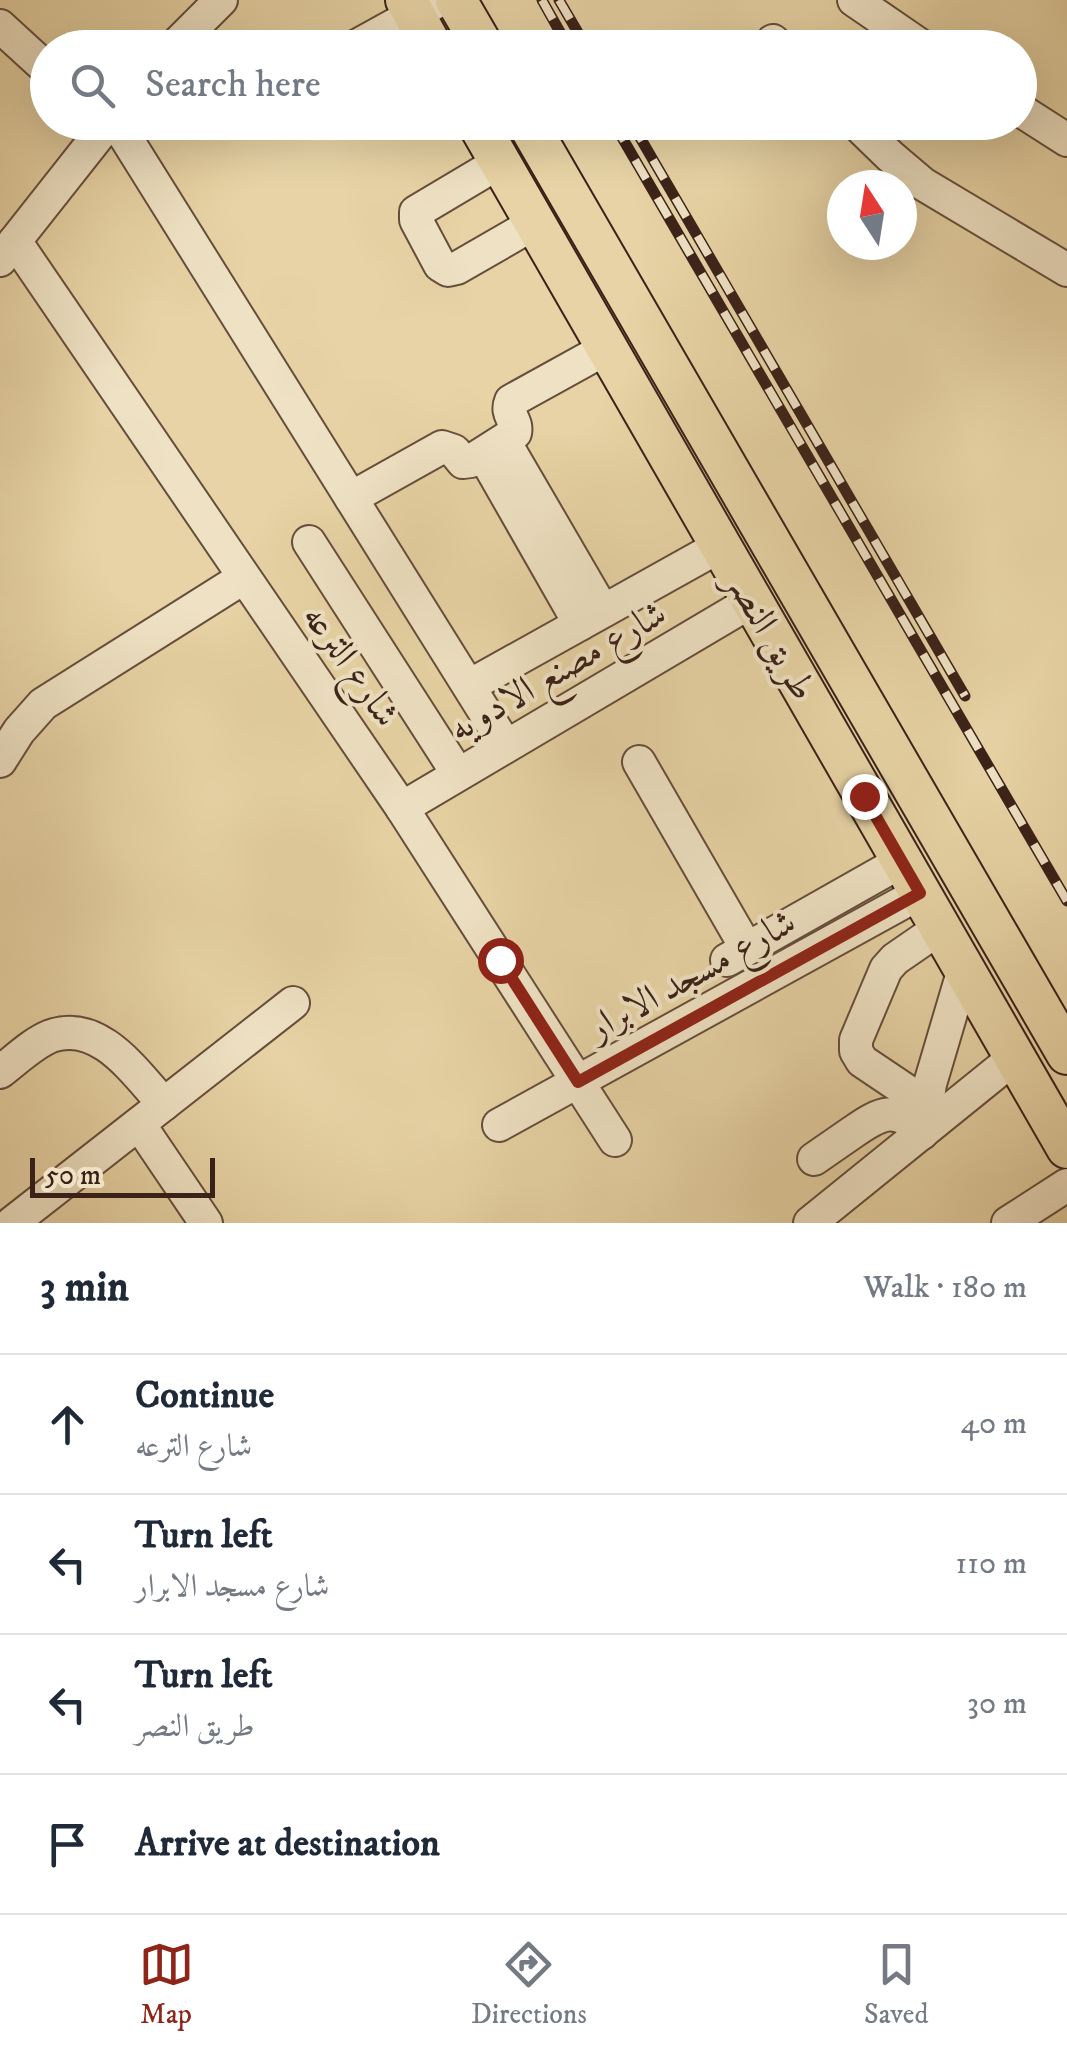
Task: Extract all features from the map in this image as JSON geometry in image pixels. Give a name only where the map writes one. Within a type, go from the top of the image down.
[{"type":"main road","points":[[456,0],[474,30]]},
{"type":"main road","name":"طريق النصر","points":[[487,140],[1067,1148]]},
{"type":"main road","name":"طريق النصر","points":[[538,140],[1067,1054]]},
{"type":"street","points":[[190,30],[221,0]]},
{"type":"street","points":[[854,0],[898,30]]},
{"type":"street","points":[[393,30],[424,16]]},
{"type":"street","points":[[0,26],[30,54]]},
{"type":"street","points":[[1037,121],[1067,140]]},
{"type":"street","points":[[8,251],[96,140]]},
{"type":"street","points":[[120,140],[506,746]]},
{"type":"street","points":[[874,140],[923,184],[1067,270]]},
{"type":"street","points":[[500,162],[416,212],[416,220],[440,265],[448,270],[458,268],[535,223]]},
{"type":"street","name":"شارع الترعه","points":[[8,251],[243,578],[402,808],[615,1140]]},
{"type":"street","points":[[351,498],[442,447],[454,451],[464,462],[471,461],[516,434],[508,408],[512,401],[607,348]]},
{"type":"street","points":[[494,447],[592,617]]},
{"type":"street","points":[[309,542],[458,774]]},
{"type":"street","points":[[469,686],[720,546]]},
{"type":"street","points":[[0,761],[43,704],[243,578]]},
{"type":"street","name":"شارع مصنع الادويه","points":[[402,808],[752,602]]},
{"type":"street","points":[[638,762],[737,955],[911,877]]},
{"type":"street","name":"شارع مسجد الابرار","points":[[500,1124],[578,1082],[911,877]]},
{"type":"street","points":[[924,1122],[862,1061],[856,1051],[856,1040],[886,969],[940,928]]},
{"type":"street","points":[[924,1122],[964,969]]},
{"type":"street","points":[[12,1223],[293,1003]]},
{"type":"street","points":[[0,1072],[48,1037],[72,1032],[113,1049],[206,1223]]},
{"type":"street","points":[[810,1223],[924,1122],[1014,1058]]},
{"type":"street","points":[[814,1159],[876,1116],[889,1114],[913,1123],[924,1122]]},
{"type":"street","points":[[1008,1223],[1067,1185]]},
{"type":"railway","points":[[542,0],[559,30]]},
{"type":"railway","points":[[559,0],[576,30]]},
{"type":"railway","points":[[623,140],[1067,901]]},
{"type":"railway","points":[[641,140],[965,696]]},
{"type":"route","points":[[500,960],[578,1082],[920,893],[864,796]]}]
